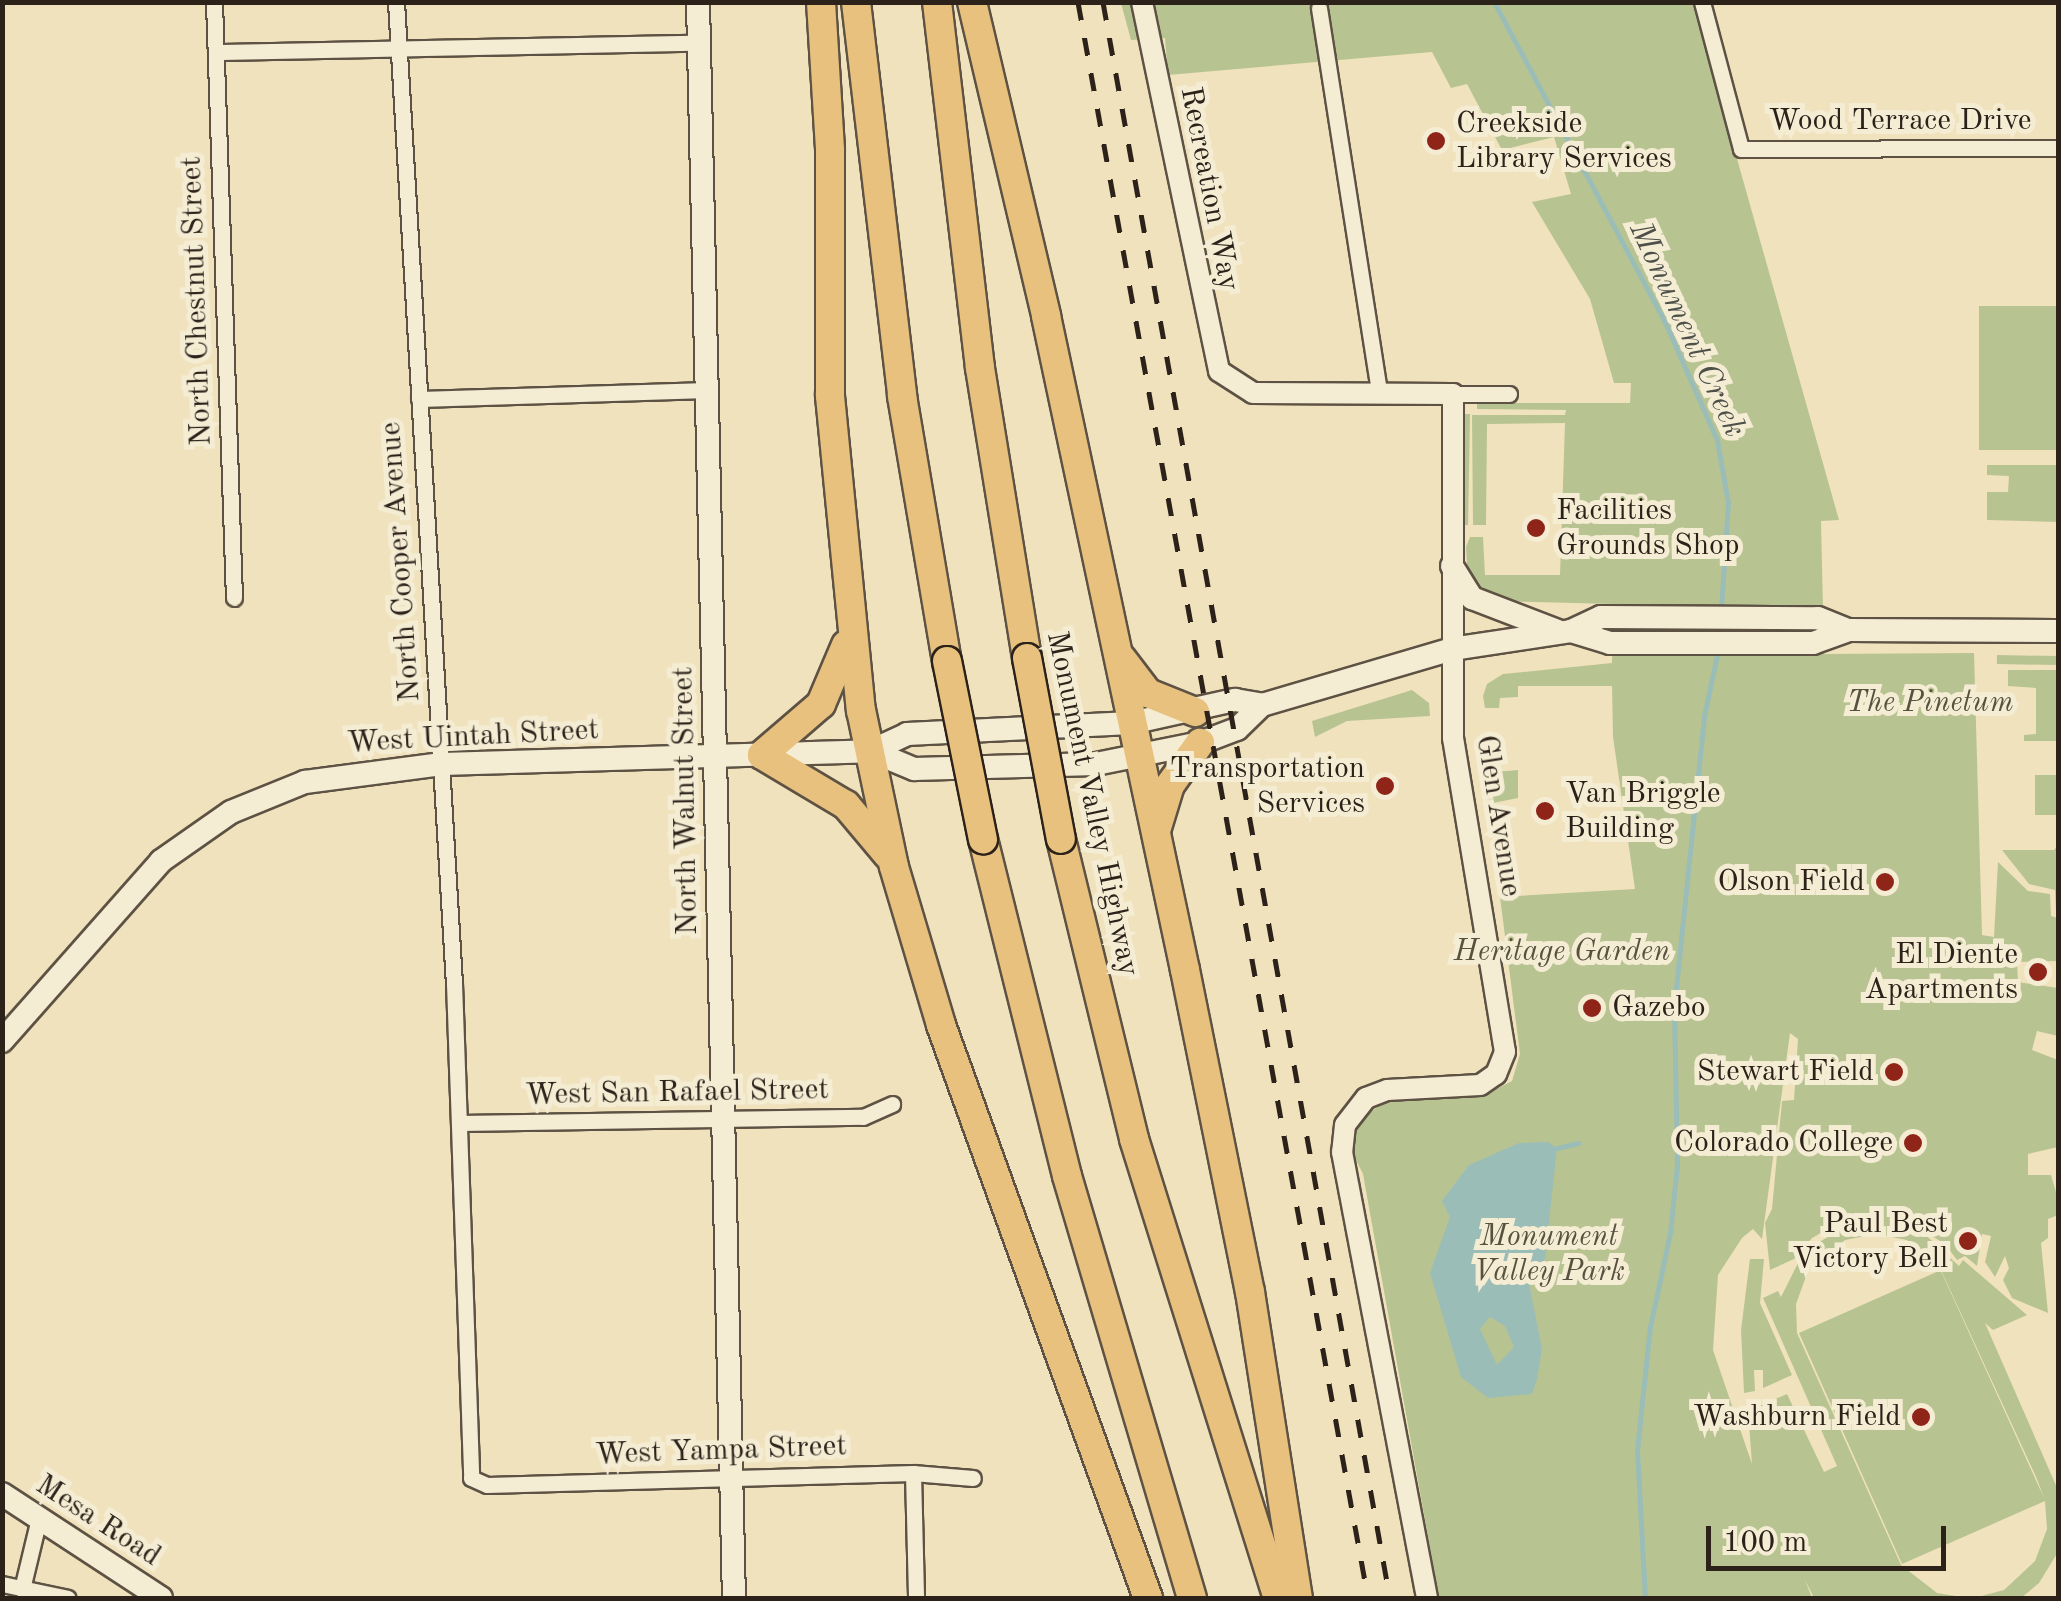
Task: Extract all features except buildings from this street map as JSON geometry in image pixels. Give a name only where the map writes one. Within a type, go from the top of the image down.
[{"type":"highway","points":[[821,2],[830,151],[830,396],[849,634],[894,867],[948,1044],[1148,1598]]},
{"type":"highway","points":[[856,2],[902,396],[983,838],[1066,1176],[1192,1598]]},
{"type":"highway","name":"Monument Valley Highway","points":[[936,2],[980,368],[1027,658],[1062,839],[1134,1138],[1278,1598]]},
{"type":"highway","points":[[972,2],[1116,650],[1250,1292],[1298,1598]]},
{"type":"highway","points":[[849,634],[838,675],[821,704],[762,755],[846,804],[894,867]]},
{"type":"highway","points":[[1116,650],[1148,694],[1195,712]]},
{"type":"highway","points":[[1155,832],[1170,784],[1200,743]]},
{"type":"main road","name":"North Walnut Street","points":[[698,2],[734,1598]]},
{"type":"main road","points":[[1452,566],[1472,598],[1566,632]]},
{"type":"main road","name":"West Uintah Street","points":[[2,1041],[130,890],[232,812],[305,782],[442,764],[871,751],[908,734],[1131,724],[1235,700],[1262,705],[1452,649],[1566,632],[1610,616],[1826,619],[1848,630]]},
{"type":"main road","name":"West Uintah Street","points":[[1566,632],[1610,643],[1796,643],[1848,630],[2058,631]]},
{"type":"main road","name":"West Uintah Street","points":[[871,751],[914,768],[1004,770],[1138,759],[1237,729],[1262,705]]},
{"type":"main road","name":"Mesa Road","points":[[2,1494],[161,1598]]},
{"type":"street","name":"North Chestnut Street","points":[[214,2],[234,598]]},
{"type":"street","name":"North Cooper Avenue","points":[[396,2],[442,764],[460,1124],[471,1478]]},
{"type":"street","name":"Recreation Way","points":[[1142,2],[1208,341],[1228,382],[1254,393],[1379,393]]},
{"type":"street","name":"Wood Terrace Drive","points":[[1702,2],[1741,148],[2058,148]]},
{"type":"street","points":[[1319,8],[1379,393],[1509,394]]},
{"type":"street","points":[[216,52],[698,43]]},
{"type":"street","points":[[419,399],[708,390]]},
{"type":"street","name":"Glen Avenue","points":[[1427,1598],[1342,1152],[1345,1125],[1366,1098],[1387,1090],[1480,1084],[1496,1074],[1505,1052],[1455,756],[1453,394]]},
{"type":"street","name":"West San Rafael Street","points":[[460,1124],[863,1117],[892,1104]]},
{"type":"street","points":[[913,1473],[916,1598]]},
{"type":"street","name":"West Yampa Street","points":[[471,1478],[487,1485],[913,1473],[973,1478]]},
{"type":"street","points":[[22,1589],[39,1518]]},
{"type":"street","points":[[2,1584],[68,1598]]},
{"type":"green space","name":"Monument Valley Park","points":[[1121,3],[1693,3],[1839,520],[1821,521],[1824,654],[1974,653],[1982,935],[1994,937],[1998,862],[2028,891],[2050,894],[2051,916],[2058,918],[2058,961],[2017,962],[2018,982],[2058,988],[2058,1036],[2037,1031],[2032,1050],[2058,1060],[2058,1147],[2028,1154],[2028,1175],[2051,1175],[2058,1199],[2058,1215],[2048,1219],[2048,1238],[2041,1243],[2048,1313],[2012,1298],[2003,1280],[2009,1268],[2005,1256],[1995,1277],[1985,1262],[1991,1236],[1982,1234],[1977,1266],[1965,1256],[1957,1260],[1945,1244],[1917,1227],[1959,1266],[1963,1260],[2027,1315],[1993,1330],[1985,1323],[2058,1490],[2058,1552],[2039,1583],[2021,1598],[1974,1598],[2004,1590],[2035,1561],[2047,1529],[2045,1501],[1902,1564],[1799,1333],[1941,1270],[1907,1240],[1877,1234],[1845,1240],[1808,1271],[1796,1304],[1797,1333],[1901,1565],[1937,1593],[1968,1598],[1814,1598],[1805,1580],[1812,1598],[1439,1598],[1363,1174],[1351,1150],[1354,1126],[1387,1099],[1485,1095],[1512,1081],[1520,1054],[1500,897],[1635,889],[1613,737],[1612,686],[1518,686],[1518,697],[1500,698],[1499,708],[1485,708],[1483,696],[1487,684],[1503,674],[1612,663],[1613,604],[1499,601],[1468,582],[1466,547],[1470,537],[1483,537],[1485,575],[1560,575],[1565,423],[1487,424],[1486,525],[1473,525],[1472,415],[1565,415],[1566,410],[1477,409],[1477,403],[1630,403],[1631,383],[1614,383],[1590,299],[1532,202],[1571,194],[1554,137],[1502,150],[1467,84],[1451,88],[1432,52],[1168,75],[1165,38],[1131,40]],"holes":[[[1790,1033],[1798,1039],[1794,1100],[1782,1101],[1772,1209],[1765,1223],[1770,1270],[1794,1259],[1812,1238],[1833,1226],[1857,1220],[1804,1251],[1781,1297],[1778,1291],[1763,1298],[1837,1466],[1824,1472],[1787,1394],[1748,1411],[1752,1464],[1713,1350],[1718,1275],[1742,1238],[1753,1229],[1762,1239]],[[1941,1270],[2037,1479],[2044,1498]]]},
{"type":"green space","points":[[1979,306],[2058,306],[2058,450],[1979,450]]},
{"type":"green space","points":[[1464,414],[1470,414],[1468,525],[1462,525]]},
{"type":"green space","points":[[1987,465],[2058,465],[2058,522],[1987,520],[1987,492],[2008,492],[2009,476],[1987,475]]},
{"type":"green space","points":[[1997,655],[2058,656],[2058,665],[1997,664]]},
{"type":"green space","points":[[2008,670],[2058,670],[2058,741],[2024,741],[2024,735],[2036,734],[2036,688],[2008,686]]},
{"type":"green space","points":[[1412,690],[1429,703],[1430,716],[1347,721],[1315,737],[1312,721]]},
{"type":"green space","points":[[1518,770],[1518,798],[1488,804],[1484,773]]},
{"type":"green space","points":[[2035,775],[2058,775],[2058,815],[2035,815]]},
{"type":"green space","points":[[2058,845],[2056,912],[2055,890],[2029,884],[2002,850],[2054,850]]},
{"type":"green space","points":[[1750,1259],[1764,1259],[1760,1303],[1792,1375],[1763,1388],[1763,1370],[1754,1370],[1755,1391],[1744,1393],[1741,1330]]},
{"type":"water","points":[[1548,1142],[1557,1148],[1545,1259],[1529,1283],[1542,1349],[1532,1394],[1488,1398],[1461,1377],[1430,1273],[1450,1217],[1442,1201],[1469,1165],[1519,1143]],"holes":[[[1490,1317],[1505,1326],[1514,1347],[1497,1365],[1480,1329]]]},
{"type":"waterway","name":"Monument Creek","points":[[1494,2],[1664,320],[1717,440],[1728,503],[1721,609]]},
{"type":"waterway","name":"Monument Creek","points":[[1645,1598],[1637,1450],[1650,1327],[1670,1233],[1677,1165],[1674,1007],[1704,716],[1718,650]]},
{"type":"waterway","points":[[1557,1148],[1578,1143]]},
{"type":"railway","points":[[1078,2],[1368,1598]]},
{"type":"railway","points":[[1103,2],[1390,1598]]},
{"type":"place","name":"Creekside Library Services","points":[[1436,141]]},
{"type":"place","name":"Facilities Grounds Shop","points":[[1536,528]]},
{"type":"place","name":"Transportation Services","points":[[1385,786]]},
{"type":"place","name":"Van Briggle Building","points":[[1545,811]]},
{"type":"place","name":"Olson Field","points":[[1885,882]]},
{"type":"place","name":"El Diente Apartments","points":[[2038,972]]},
{"type":"place","name":"Gazebo","points":[[1592,1008]]},
{"type":"place","name":"Stewart Field","points":[[1894,1072]]},
{"type":"place","name":"Colorado College","points":[[1913,1143]]},
{"type":"place","name":"Paul Best Victory Bell","points":[[1968,1241]]},
{"type":"place","name":"Washburn Field","points":[[1921,1417]]},
{"type":"park label","name":"The Pinetum","points":[[1930,703]]},
{"type":"park label","name":"Heritage Garden","points":[[1562,952]]}]
